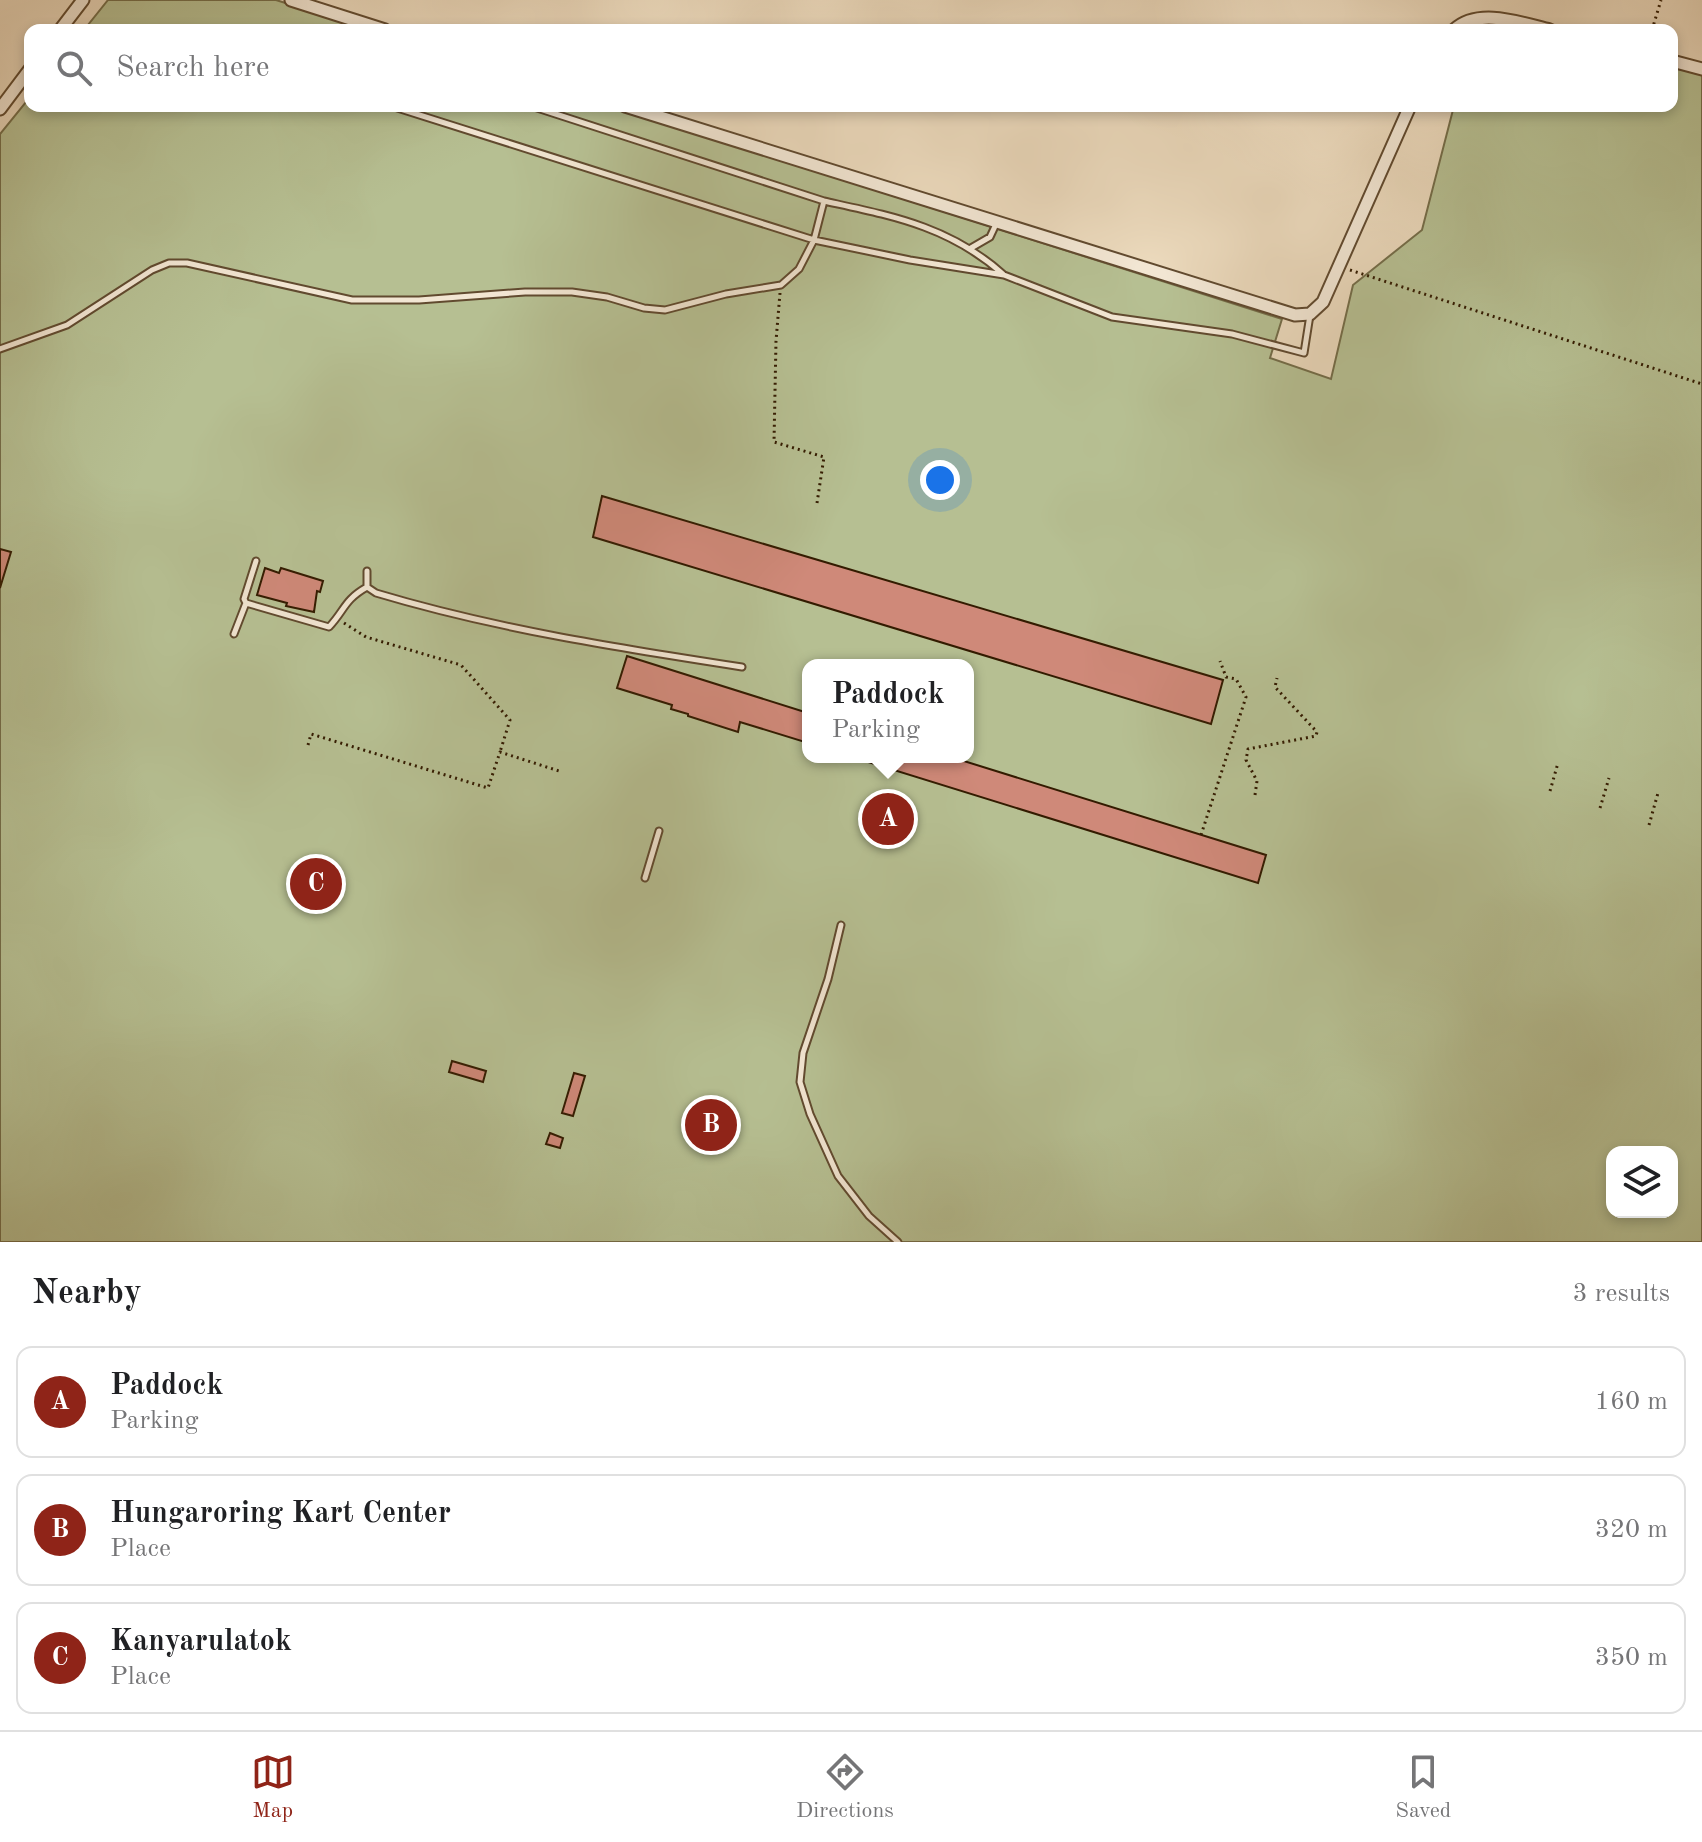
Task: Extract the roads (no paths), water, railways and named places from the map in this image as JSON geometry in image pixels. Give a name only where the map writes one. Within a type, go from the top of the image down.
[{"type":"street","points":[[65,24],[83,0]]},
{"type":"street","points":[[291,0],[366,24]]},
{"type":"street","points":[[1461,24],[1485,18],[1525,24]]},
{"type":"street","points":[[1678,63],[1702,69]]},
{"type":"street","points":[[0,109],[24,77]]},
{"type":"street","points":[[644,112],[1295,315],[1310,314],[1323,302],[1407,112]]},
{"type":"lane","points":[[410,112],[814,240],[1004,275],[1112,317],[1232,334],[1304,353],[1310,314]]},
{"type":"lane","points":[[549,112],[824,201],[867,210],[943,233],[971,248],[1004,275]]},
{"type":"lane","points":[[0,349],[67,325],[152,270],[169,263],[187,263],[352,300],[419,300],[525,292],[572,292],[665,310],[726,294],[781,285],[799,269],[814,240],[824,201]]},
{"type":"lane","points":[[971,248],[990,237],[997,221]]},
{"type":"lane","points":[[234,634],[246,603],[244,599],[256,561]]},
{"type":"lane","points":[[367,571],[367,587]]},
{"type":"lane","points":[[246,603],[329,627],[347,600],[367,587]]},
{"type":"lane","points":[[367,587],[376,593],[481,623],[742,667]]},
{"type":"lane","points":[[645,878],[659,831]]},
{"type":"lane","points":[[841,925],[828,979],[803,1053],[800,1082],[810,1114],[838,1176],[869,1216],[898,1242]]},
{"type":"place","name":"Paddock","points":[[888,819]]},
{"type":"place","name":"Kanyarulatok","points":[[316,884]]},
{"type":"place","name":"Hungaroring Kart Center","points":[[711,1125]]}]
